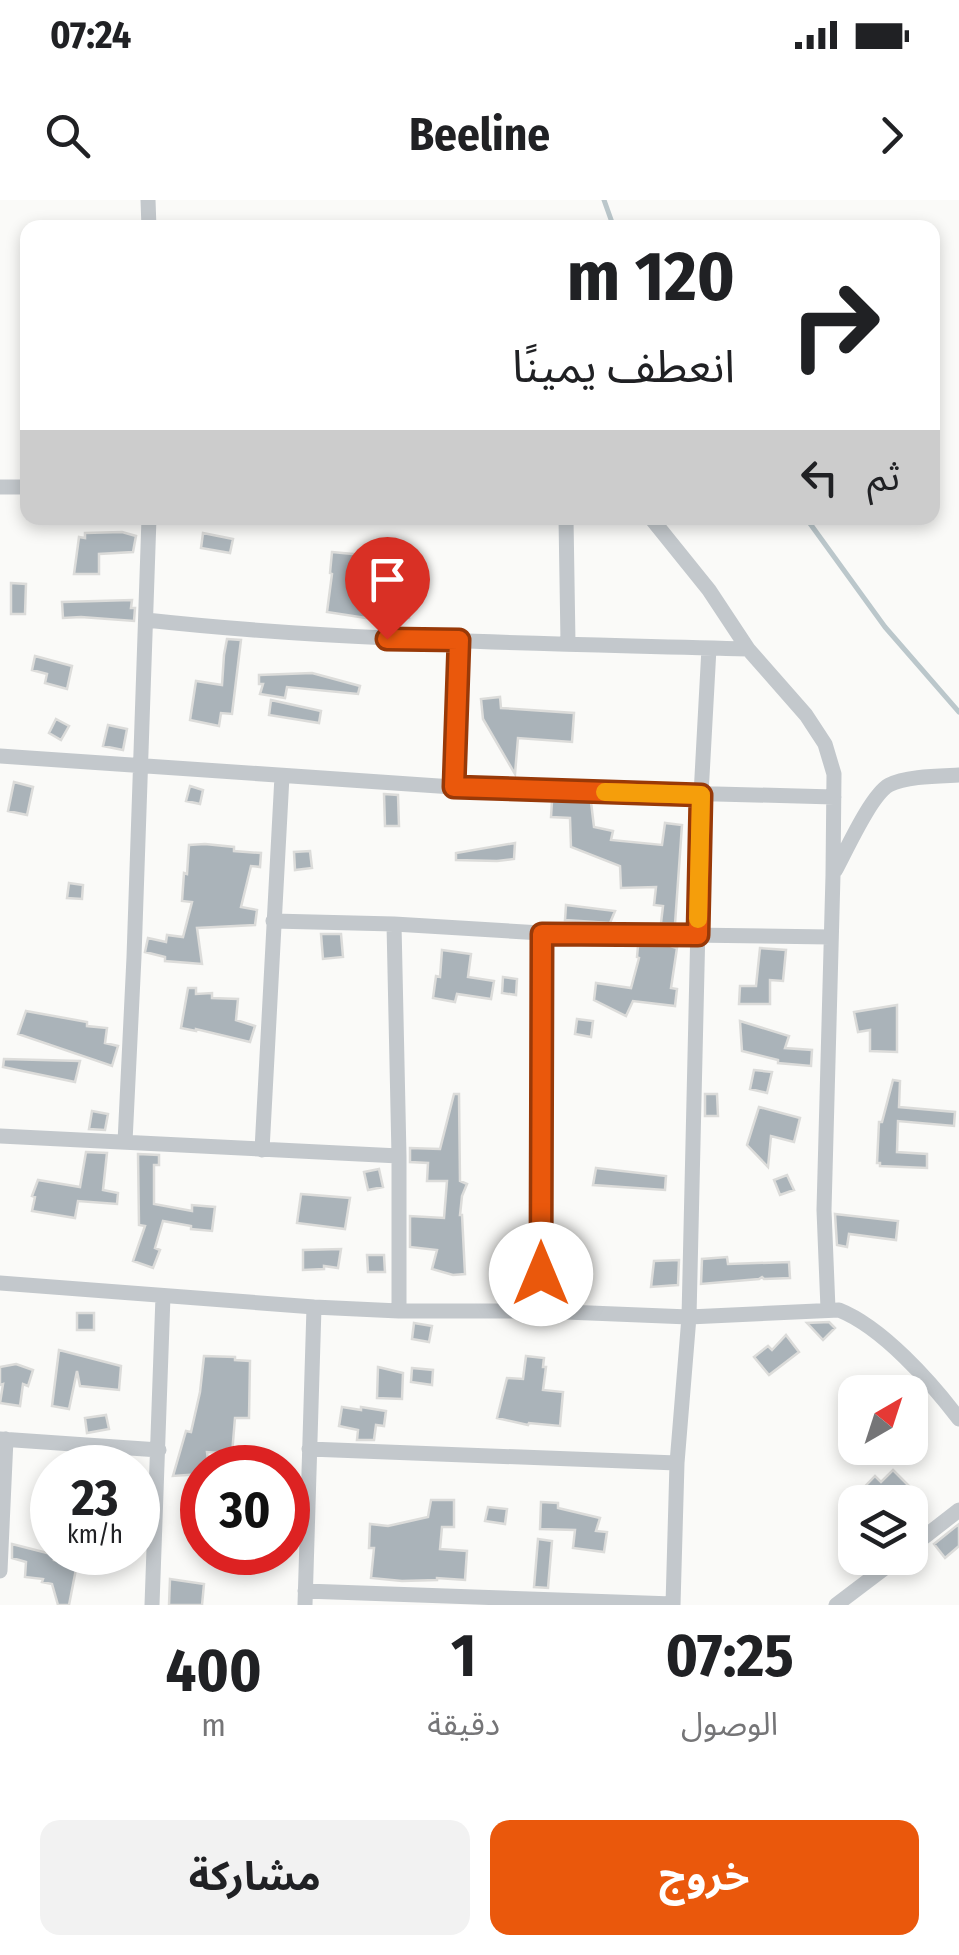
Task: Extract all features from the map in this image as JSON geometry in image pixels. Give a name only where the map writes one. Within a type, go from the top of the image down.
[{"type":"street","points":[[125,1142],[148,525]]},
{"type":"street","points":[[566,525],[568,644]]},
{"type":"street","points":[[657,525],[710,590],[748,649],[806,715],[825,744],[834,774],[824,1210],[828,1309]]},
{"type":"street","points":[[146,620],[387,639],[748,649]]},
{"type":"street","points":[[454,787],[459,640]]},
{"type":"street","points":[[305,1598],[673,1604],[677,1463],[689,1316],[701,795],[709,648]]},
{"type":"street","points":[[0,756],[454,787],[834,797]]},
{"type":"street","points":[[833,875],[887,786],[959,775]]},
{"type":"street","points":[[262,1150],[282,776]]},
{"type":"street","points":[[273,921],[542,934],[830,937]]},
{"type":"street","points":[[394,924],[399,1311]]},
{"type":"street","points":[[541,1312],[542,934]]},
{"type":"street","points":[[0,1136],[399,1156]]},
{"type":"street","points":[[0,1283],[399,1311],[689,1316],[828,1309],[850,1314],[872,1330],[910,1363],[959,1419]]},
{"type":"street","points":[[159,1445],[164,1296]]},
{"type":"street","points":[[308,1445],[314,1306]]},
{"type":"street","points":[[0,1571],[3,1439],[88,1445]]},
{"type":"street","points":[[310,1449],[677,1463]]},
{"type":"street","points":[[928,1534],[959,1510]]},
{"type":"street","points":[[152,1605],[153,1575]]},
{"type":"street","points":[[836,1605],[876,1575]]},
{"type":"building","points":[[122,532],[136,536],[133,552],[99,554],[99,574],[74,574],[79,537],[85,538],[85,533]]},
{"type":"building","points":[[203,533],[233,539],[230,553],[201,548]]},
{"type":"building","points":[[332,552],[384,557],[380,601],[409,601],[409,618],[366,618],[327,612]]},
{"type":"building","points":[[11,583],[26,584],[25,614],[11,614]]},
{"type":"building","points":[[132,600],[134,621],[63,618],[62,602]]},
{"type":"building","points":[[227,639],[241,640],[232,714],[221,713],[219,726],[190,720],[196,681],[222,685]]},
{"type":"building","points":[[35,656],[72,666],[67,689],[45,683],[47,674],[32,670]]},
{"type":"building","points":[[312,673],[360,686],[358,694],[287,687],[285,698],[260,694],[263,684],[259,684],[259,675]]},
{"type":"building","points":[[500,697],[501,708],[574,713],[572,742],[518,738],[515,774],[483,719],[481,699]]},
{"type":"building","points":[[271,700],[321,711],[319,723],[269,715]]},
{"type":"building","points":[[56,719],[69,726],[61,740],[49,733]]},
{"type":"building","points":[[108,725],[127,729],[123,750],[103,746]]},
{"type":"building","points":[[14,782],[33,787],[27,815],[8,811]]},
{"type":"building","points":[[190,786],[203,790],[200,804],[186,801]]},
{"type":"building","points":[[384,794],[398,795],[399,826],[385,826]]},
{"type":"building","points":[[552,801],[591,802],[594,827],[613,831],[611,840],[662,845],[665,823],[682,825],[675,924],[661,923],[663,906],[654,905],[656,887],[621,888],[620,866],[571,847],[570,818],[551,817]]},
{"type":"building","points":[[515,843],[514,859],[456,860],[456,853]]},
{"type":"building","points":[[189,845],[261,853],[260,867],[251,866],[241,907],[257,910],[255,925],[197,928],[202,964],[165,961],[165,957],[145,952],[148,938],[166,942],[167,935],[183,937],[192,902],[182,901]]},
{"type":"building","points":[[310,851],[312,868],[295,870],[294,852]]},
{"type":"building","points":[[69,883],[83,885],[82,899],[67,898]]},
{"type":"building","points":[[566,905],[615,911],[610,923],[565,920]]},
{"type":"building","points":[[321,934],[341,934],[343,957],[323,959]]},
{"type":"building","points":[[638,946],[677,948],[671,988],[677,989],[675,1006],[633,1001],[626,1016],[594,1000],[596,983],[631,988]]},
{"type":"building","points":[[760,948],[786,950],[783,981],[770,980],[770,1004],[739,1004],[740,986],[756,986]]},
{"type":"building","points":[[442,950],[471,954],[468,977],[494,981],[491,999],[457,994],[455,1002],[433,998],[436,976],[440,977]]},
{"type":"building","points":[[503,977],[517,979],[516,995],[502,993]]},
{"type":"building","points":[[188,988],[196,988],[196,994],[212,993],[212,998],[238,999],[236,1020],[255,1026],[250,1042],[181,1028]]},
{"type":"building","points":[[897,1005],[897,1052],[870,1051],[870,1030],[858,1032],[854,1012]]},
{"type":"building","points":[[26,1011],[107,1028],[105,1043],[118,1046],[112,1066],[18,1034]]},
{"type":"building","points":[[577,1019],[593,1021],[591,1037],[575,1034]]},
{"type":"building","points":[[740,1021],[789,1036],[785,1048],[812,1050],[811,1066],[778,1063],[742,1051]]},
{"type":"building","points":[[4,1059],[80,1061],[75,1082],[3,1067]]},
{"type":"building","points":[[754,1070],[772,1072],[767,1093],[750,1089]]},
{"type":"building","points":[[893,1080],[900,1081],[899,1107],[955,1112],[954,1126],[898,1121],[897,1152],[927,1154],[927,1168],[877,1163],[879,1122]]},
{"type":"building","points":[[454,1094],[459,1094],[460,1181],[467,1184],[460,1215],[465,1274],[453,1275],[432,1269],[437,1250],[410,1247],[410,1216],[444,1218],[447,1181],[427,1181],[428,1163],[410,1162],[410,1148],[440,1149]]},
{"type":"building","points":[[705,1094],[717,1094],[718,1116],[705,1116]]},
{"type":"building","points":[[759,1107],[800,1118],[794,1142],[771,1136],[768,1167],[747,1145]]},
{"type":"building","points":[[92,1111],[108,1114],[105,1130],[89,1129]]},
{"type":"building","points":[[86,1152],[107,1153],[103,1190],[118,1193],[117,1204],[78,1201],[75,1218],[32,1211],[38,1180],[80,1187]]},
{"type":"building","points":[[138,1154],[159,1155],[159,1165],[154,1165],[154,1204],[192,1211],[192,1205],[215,1207],[212,1231],[163,1221],[155,1248],[160,1250],[153,1268],[133,1261],[145,1226],[139,1225]]},
{"type":"building","points":[[596,1168],[666,1176],[665,1190],[593,1185]]},
{"type":"building","points":[[379,1169],[383,1187],[368,1190],[364,1172]]},
{"type":"building","points":[[787,1175],[794,1190],[780,1195],[774,1180]]},
{"type":"building","points":[[301,1194],[350,1198],[345,1229],[297,1223]]},
{"type":"building","points":[[835,1214],[898,1221],[896,1240],[849,1234],[847,1247],[837,1245]]},
{"type":"building","points":[[552,1244],[567,1245],[567,1260],[552,1259]]},
{"type":"building","points":[[341,1249],[338,1268],[303,1270],[303,1250]]},
{"type":"building","points":[[367,1255],[384,1255],[385,1272],[368,1272]]},
{"type":"building","points":[[727,1257],[728,1264],[789,1262],[790,1278],[701,1284],[702,1259]]},
{"type":"building","points":[[679,1260],[678,1285],[651,1287],[654,1261]]},
{"type":"building","points":[[77,1313],[94,1313],[94,1330],[77,1330]]},
{"type":"building","points":[[829,1322],[835,1328],[823,1340],[807,1323]]},
{"type":"building","points":[[414,1323],[432,1326],[429,1342],[412,1339]]},
{"type":"building","points":[[786,1335],[799,1352],[769,1375],[754,1357],[768,1346],[772,1350]]},
{"type":"building","points":[[59,1350],[121,1366],[119,1390],[80,1386],[77,1371],[69,1409],[52,1406]]},
{"type":"building","points":[[204,1356],[250,1361],[249,1418],[235,1418],[233,1445],[182,1445],[186,1431],[191,1432]]},
{"type":"building","points":[[526,1356],[544,1358],[543,1390],[563,1392],[560,1426],[528,1425],[497,1418],[507,1378],[523,1379]]},
{"type":"building","points":[[16,1364],[33,1370],[28,1386],[23,1384],[20,1406],[0,1403],[0,1367]]},
{"type":"building","points":[[378,1367],[403,1373],[402,1399],[377,1398]]},
{"type":"building","points":[[412,1368],[433,1370],[432,1385],[411,1382]]},
{"type":"building","points":[[342,1407],[386,1411],[384,1426],[376,1425],[374,1440],[357,1440],[358,1430],[339,1426]]},
{"type":"building","points":[[106,1415],[109,1429],[87,1433],[85,1418]]},
{"type":"building","points":[[180,1452],[180,1476],[173,1476]]},
{"type":"building","points":[[893,1470],[908,1485],[866,1485],[875,1476],[881,1482]]},
{"type":"building","points":[[431,1500],[454,1500],[454,1527],[442,1527],[440,1549],[467,1551],[465,1580],[371,1578],[374,1548],[369,1548],[370,1524],[388,1526],[428,1517]]},
{"type":"building","points":[[541,1502],[558,1503],[558,1508],[600,1518],[596,1531],[607,1532],[604,1552],[573,1548],[575,1530],[540,1529]]},
{"type":"building","points":[[488,1507],[507,1509],[505,1524],[485,1521]]},
{"type":"building","points":[[959,1524],[959,1546],[945,1558],[934,1544]]},
{"type":"building","points":[[538,1539],[552,1541],[548,1588],[534,1587]]},
{"type":"building","points":[[12,1544],[30,1549],[30,1575],[75,1575],[69,1605],[58,1605],[52,1584],[25,1577],[26,1562],[12,1558]]},
{"type":"building","points":[[170,1579],[204,1584],[202,1605],[169,1605]]},
{"type":"waterway","points":[[604,200],[611,220]]},
{"type":"waterway","points":[[811,525],[885,627],[959,712]]},
{"type":"slow traffic","points":[[605,792],[701,795],[698,919]]},
{"type":"route","points":[[387,639],[459,640],[454,787],[701,795],[698,935],[542,934],[541,1274]]}]
